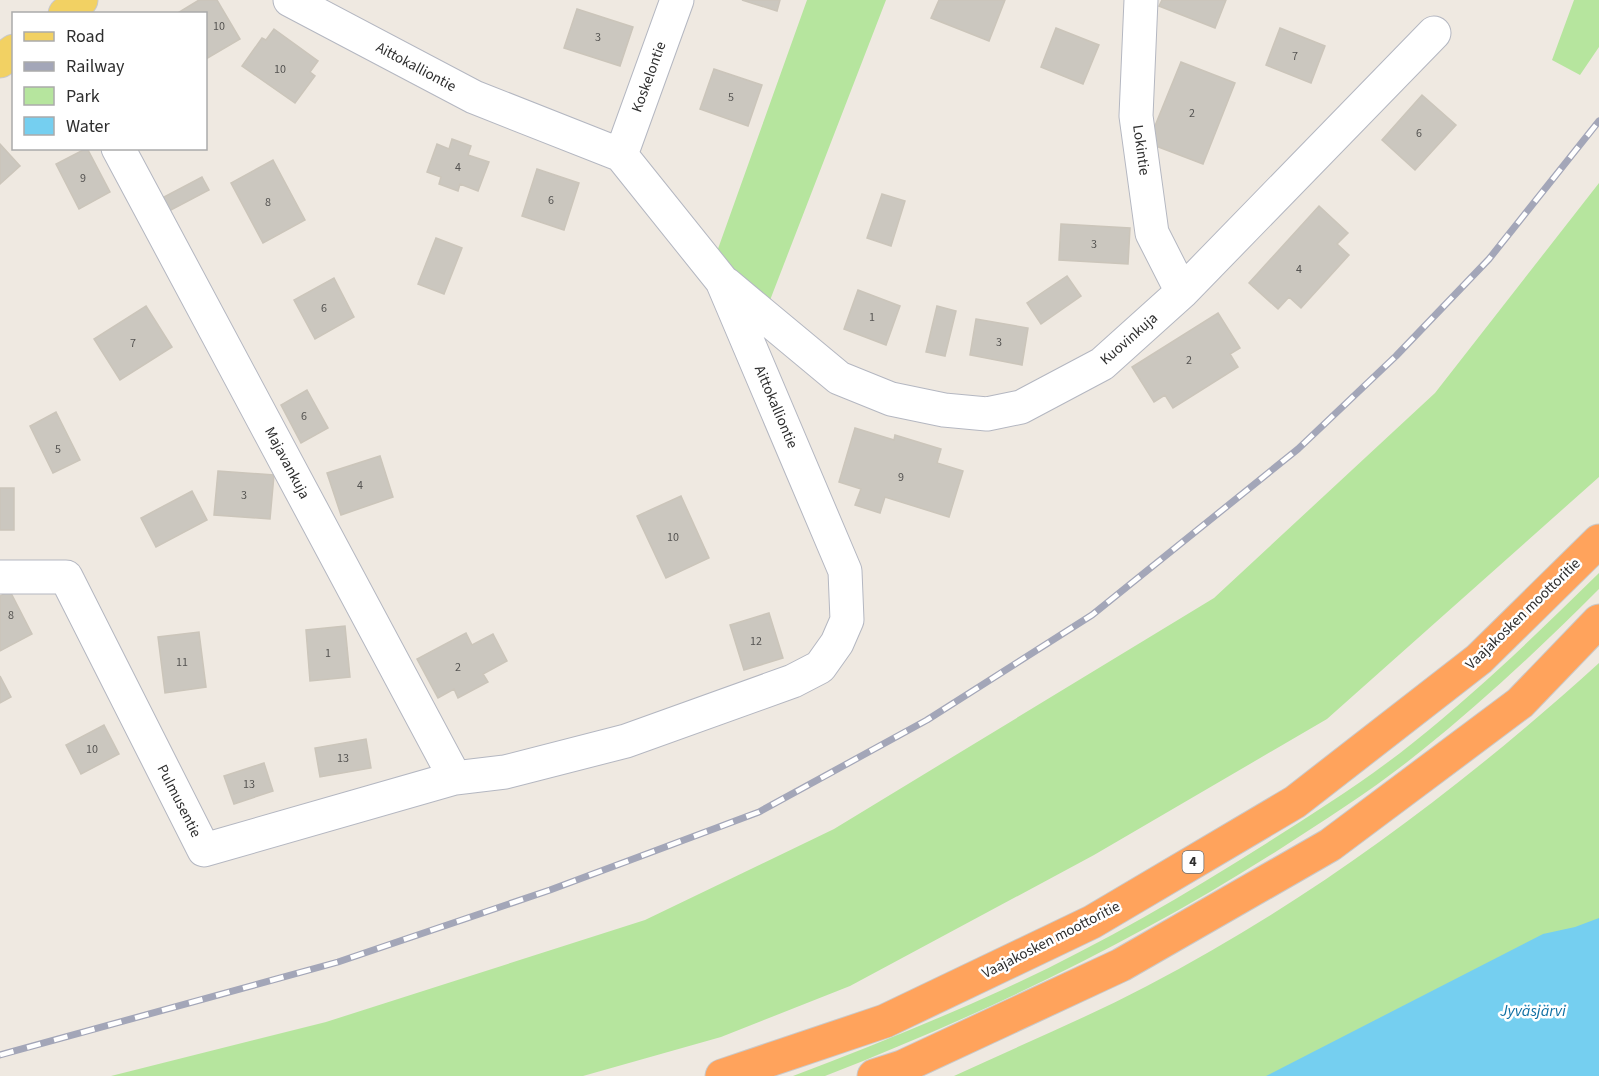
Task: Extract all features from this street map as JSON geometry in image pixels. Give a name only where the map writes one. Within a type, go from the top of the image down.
[{"type":"highway","name":"Vaajakosken moottoritie","points":[[722,1076],[885,1021],[947,992],[1092,922],[1295,802],[1479,659],[1599,541]]},
{"type":"highway","points":[[874,1076],[902,1067],[1121,965],[1330,845],[1520,703],[1599,621]]},
{"type":"main road","points":[[66,12],[81,0]]},
{"type":"street","points":[[52,0],[61,12]]},
{"type":"street","name":"Aittokalliontie","points":[[290,0],[474,97],[621,155],[722,281],[845,571],[847,620],[837,643],[820,667],[793,681],[626,741],[505,772],[455,778]]},
{"type":"street","name":"Koskelontie","points":[[621,155],[677,0]]},
{"type":"street","name":"Lokintie","points":[[1141,0],[1136,116],[1152,233],[1182,292]]},
{"type":"street","name":"Kuovinkuja","points":[[722,281],[839,378],[891,399],[944,410],[987,414],[1021,407],[1102,364],[1182,292],[1434,33]]},
{"type":"street","name":"Majavankuja","points":[[119,150],[455,778]]},
{"type":"street","name":"Pulmusentie","points":[[0,577],[66,578],[204,850],[455,778]]},
{"type":"green space","points":[[807,0],[886,0],[767,308],[714,260]]},
{"type":"green space","points":[[1574,0],[1599,0],[1599,47],[1580,75],[1552,60]]},
{"type":"green space","points":[[1599,183],[1599,477],[1327,719],[1094,855],[850,986],[721,1037],[583,1076],[111,1076],[326,1022],[645,920],[834,829],[1214,598],[1435,393]]},
{"type":"green space","points":[[1599,573],[1599,589],[1467,713],[1421,751],[1352,802],[1226,883],[1115,945],[943,1027],[825,1076],[793,1076],[925,1024],[1036,974],[1137,921],[1235,863],[1379,769],[1414,742],[1486,681]]},
{"type":"green space","points":[[1599,663],[1599,1076],[954,1076],[1147,986],[1268,917],[1383,839],[1439,797],[1547,709]]},
{"type":"water","name":"Jyväsjärvi","points":[[1599,918],[1599,1076],[1266,1076],[1543,934],[1575,927]]},
{"type":"building","points":[[199,0],[217,0],[240,39],[207,58],[207,12],[179,12]]},
{"type":"building","points":[[742,0],[780,0],[777,11]]},
{"type":"building","points":[[939,0],[1005,0],[989,41],[931,18]]},
{"type":"building","points":[[1162,0],[1226,0],[1215,28],[1159,6]]},
{"type":"building","points":[[577,9],[633,27],[620,66],[564,48]]},
{"type":"building","points":[[1056,28],[1099,45],[1083,84],[1041,67]]},
{"type":"building","points":[[1280,28],[1325,46],[1311,83],[1266,65]]},
{"type":"building","points":[[274,29],[318,61],[310,72],[315,76],[295,103],[242,66],[262,38],[266,40]]},
{"type":"building","points":[[1181,62],[1235,83],[1203,164],[1148,143]]},
{"type":"building","points":[[714,69],[762,85],[748,126],[700,109]]},
{"type":"building","points":[[1422,95],[1456,125],[1415,170],[1382,140]]},
{"type":"building","points":[[452,139],[471,146],[468,155],[489,162],[478,191],[460,184],[458,191],[439,184],[441,177],[427,172],[437,144],[449,149]]},
{"type":"building","points":[[0,144],[20,166],[0,184]]},
{"type":"building","points":[[83,150],[88,150],[110,192],[79,209],[56,164]]},
{"type":"building","points":[[273,160],[305,220],[263,243],[231,183]]},
{"type":"building","points":[[537,169],[579,183],[564,230],[522,216]]},
{"type":"building","points":[[202,177],[209,190],[169,211],[162,198]]},
{"type":"building","points":[[882,194],[905,201],[891,246],[867,238]]},
{"type":"building","points":[[1319,206],[1348,233],[1337,244],[1349,255],[1301,308],[1289,297],[1278,309],[1249,283]]},
{"type":"building","points":[[1061,224],[1130,228],[1128,264],[1059,260]]},
{"type":"building","points":[[436,238],[462,248],[444,294],[418,284]]},
{"type":"building","points":[[1067,276],[1081,296],[1041,324],[1027,303]]},
{"type":"building","points":[[334,278],[354,317],[315,339],[294,300]]},
{"type":"building","points":[[858,290],[900,306],[886,345],[844,329]]},
{"type":"building","points":[[146,306],[172,347],[120,380],[94,339]]},
{"type":"building","points":[[937,306],[956,311],[945,356],[926,352]]},
{"type":"building","points":[[1218,313],[1240,348],[1230,354],[1238,367],[1173,408],[1165,395],[1154,402],[1132,367]]},
{"type":"building","points":[[976,319],[1028,328],[1022,365],[970,355]]},
{"type":"building","points":[[307,390],[328,428],[301,443],[281,405]]},
{"type":"building","points":[[56,412],[80,460],[53,473],[30,426]]},
{"type":"building","points":[[855,428],[894,440],[895,435],[941,449],[937,463],[963,471],[949,517],[885,497],[880,513],[855,505],[861,489],[839,482]]},
{"type":"building","points":[[380,456],[393,497],[341,515],[327,473]]},
{"type":"building","points":[[218,471],[274,475],[270,519],[214,515]]},
{"type":"building","points":[[0,488],[14,488],[14,530],[0,530]]},
{"type":"building","points":[[192,491],[207,520],[156,547],[141,518]]},
{"type":"building","points":[[681,496],[709,558],[666,578],[637,516]]},
{"type":"building","points":[[10,591],[32,634],[0,651],[0,596]]},
{"type":"building","points":[[769,613],[783,658],[744,670],[730,625]]},
{"type":"building","points":[[345,626],[350,677],[310,681],[306,630]]},
{"type":"building","points":[[199,632],[206,687],[165,693],[158,637]]},
{"type":"building","points":[[466,633],[472,645],[493,634],[507,661],[483,674],[488,682],[458,698],[454,689],[438,698],[417,659]]},
{"type":"building","points":[[0,676],[11,697],[0,703]]},
{"type":"building","points":[[104,725],[119,754],[81,774],[66,745]]},
{"type":"building","points":[[366,739],[371,768],[320,777],[315,748]]},
{"type":"building","points":[[264,763],[273,791],[234,804],[224,776]]},
{"type":"railway","points":[[0,1055],[338,962],[550,890],[759,812],[927,720],[1092,615],[1298,449],[1396,356],[1489,259],[1599,121]]}]
